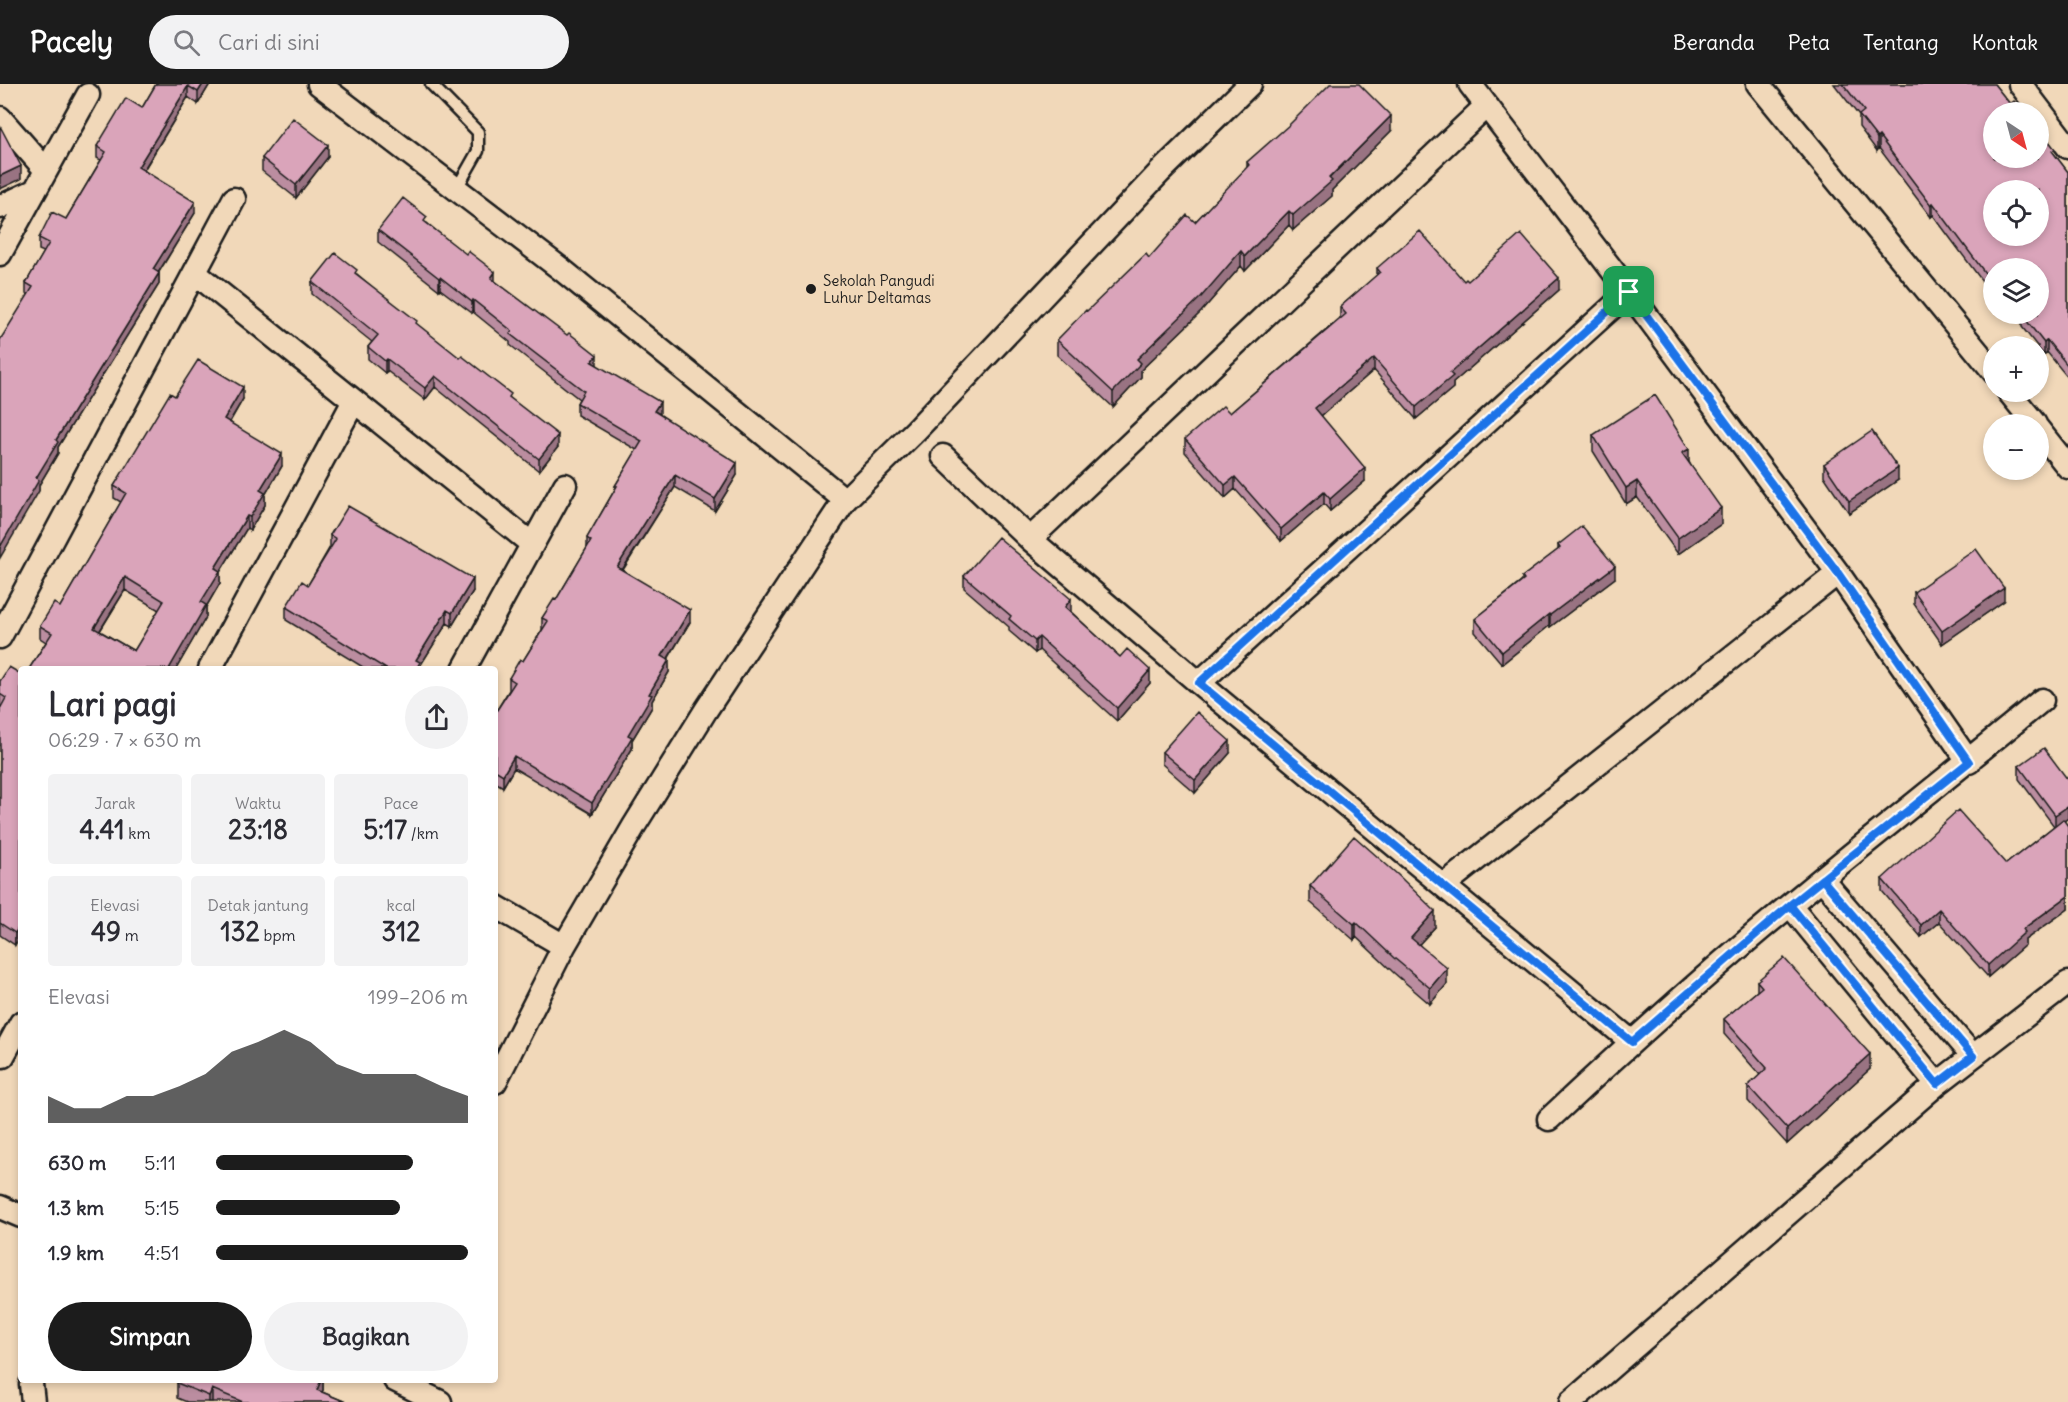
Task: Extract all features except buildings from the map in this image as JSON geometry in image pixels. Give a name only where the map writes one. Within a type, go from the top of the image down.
[{"type":"street","points":[[319,84],[561,269],[845,500]]},
{"type":"street","points":[[498,1076],[564,946],[706,710],[845,500],[916,430],[1160,172],[1250,84]]},
{"type":"street","points":[[1470,84],[1629,292],[1838,573],[1969,762]]},
{"type":"street","points":[[1758,84],[1983,359]]},
{"type":"street","points":[[2020,84],[2067,143]]},
{"type":"street","points":[[0,254],[32,192],[88,95]]},
{"type":"street","points":[[1030,540],[1486,106]]},
{"type":"street","points":[[0,118],[45,169]]},
{"type":"street","points":[[0,207],[32,192]]},
{"type":"street","points":[[0,637],[234,199]]},
{"type":"street","points":[[195,273],[532,544]]},
{"type":"street","points":[[1199,683],[1629,292]]},
{"type":"street","points":[[212,666],[354,401]]},
{"type":"street","points":[[2017,402],[2027,414]]},
{"type":"street","points":[[2049,443],[2068,467]]},
{"type":"street","points":[[943,456],[1030,540],[1632,1042]]},
{"type":"street","points":[[466,666],[565,485]]},
{"type":"street","points":[[1444,885],[1838,573]]},
{"type":"street","points":[[1549,1119],[1632,1042],[1790,905],[1969,762],[2042,700]]},
{"type":"street","points":[[1822,879],[1973,1056]]},
{"type":"street","points":[[1790,905],[1937,1084]]},
{"type":"street","points":[[498,908],[564,946]]},
{"type":"street","points":[[1571,1402],[1937,1084],[2068,983]]},
{"type":"street","points":[[8,1058],[18,1031]]},
{"type":"street","points":[[0,1207],[18,1215]]},
{"type":"street","points":[[400,1383],[440,1402]]},
{"type":"lane","points":[[431,84],[478,132],[478,151],[457,189]]},
{"type":"place","name":"Sekolah Pangudi Luhur Deltamas","points":[[811,289]]},
{"type":"route","points":[[1629,292],[1199,683],[1632,1042],[1790,905],[1822,879],[1973,1056],[1937,1084],[1790,905],[1969,762],[1838,573],[1629,292]]}]
